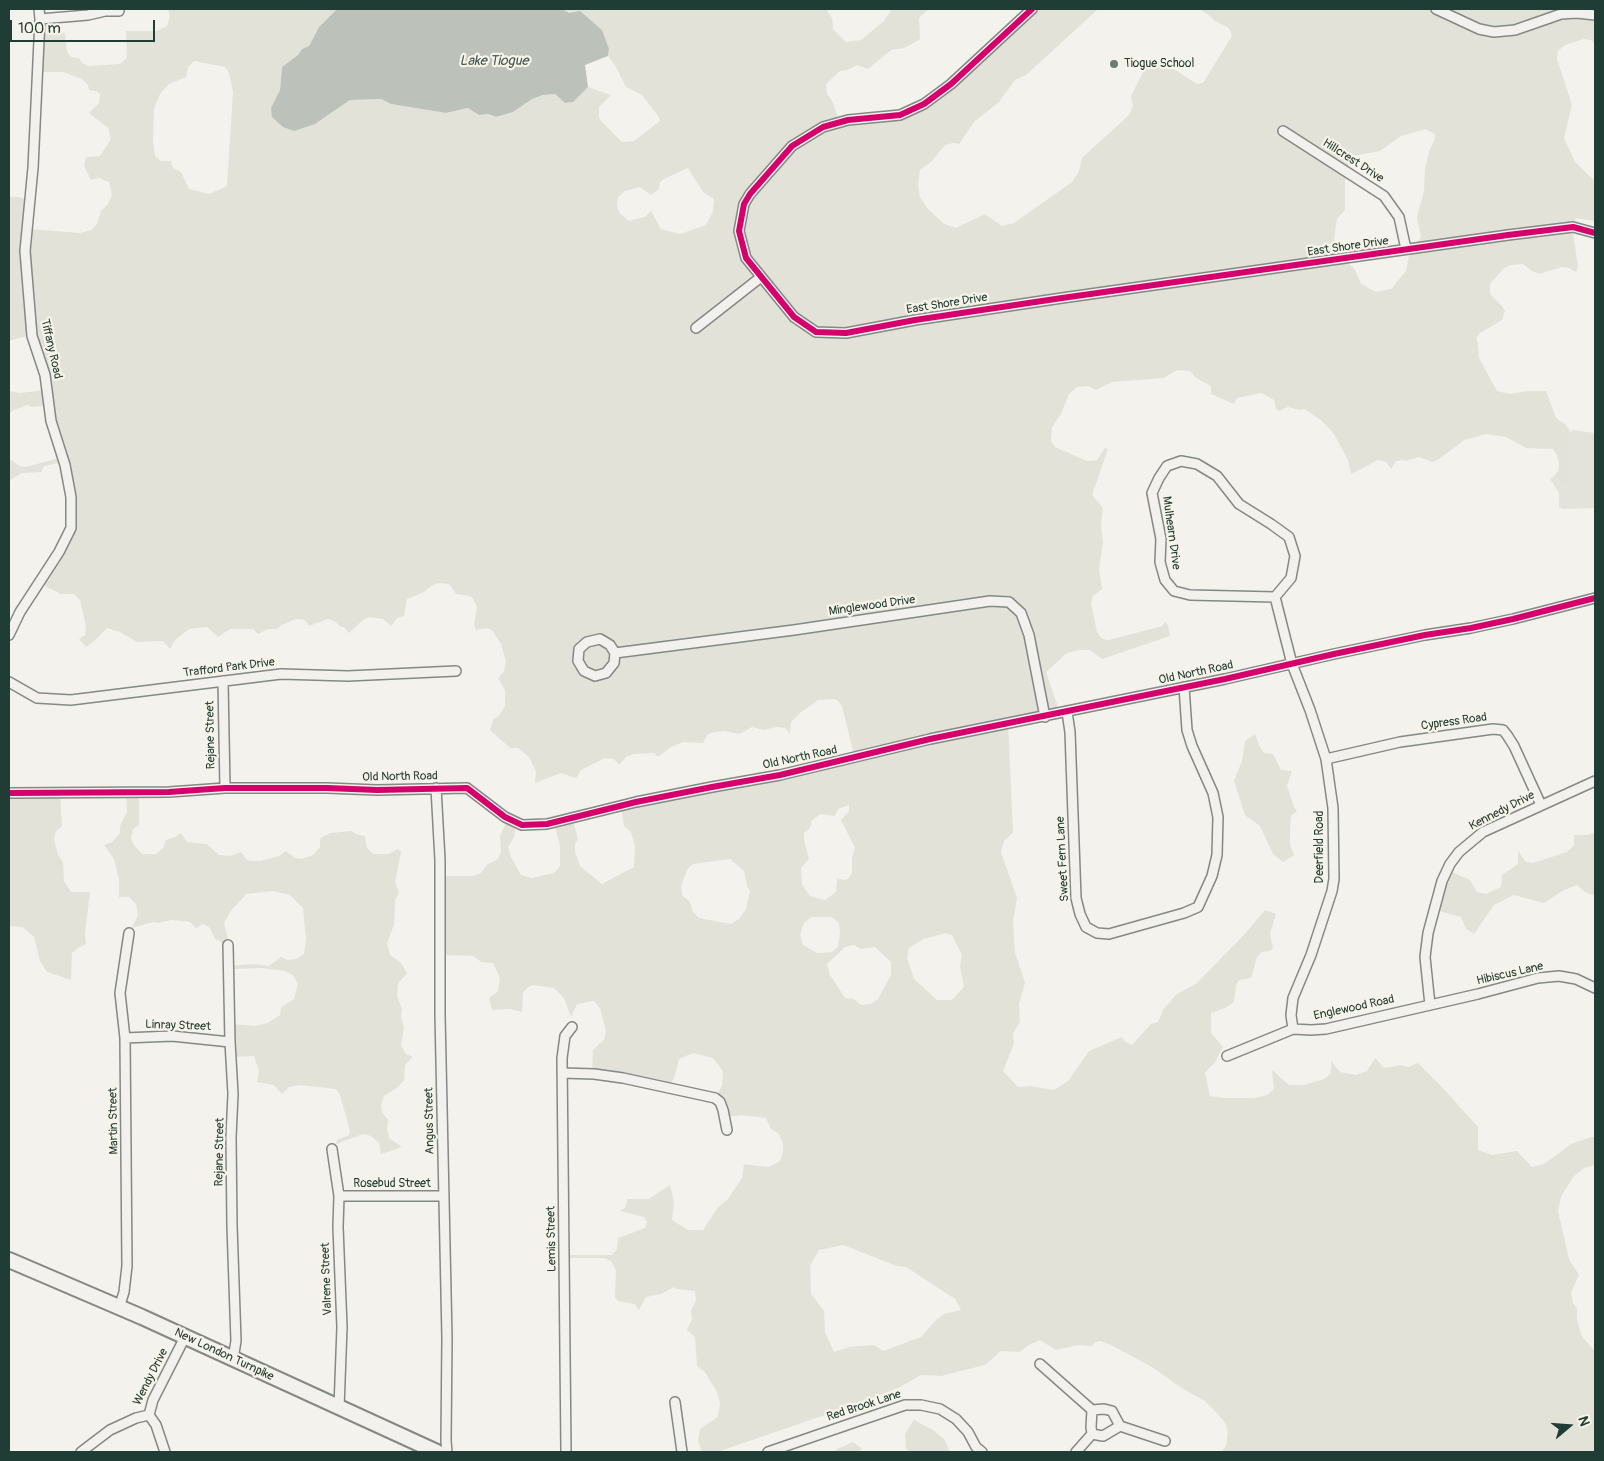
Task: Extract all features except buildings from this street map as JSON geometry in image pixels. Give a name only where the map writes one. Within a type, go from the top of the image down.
[{"type":"main road","name":"New London Turnpike","points":[[9,1260],[185,1337],[437,1452]]},
{"type":"street","name":"Tiffany Road","points":[[9,636],[20,612],[59,552],[71,528],[71,496],[65,464],[51,421],[45,375],[32,336],[25,251],[33,168],[39,9]]},
{"type":"street","name":"East Shore Drive","points":[[1032,9],[951,84],[924,104],[900,115],[848,120],[823,127],[792,146],[750,194],[744,204],[739,231],[746,258],[794,317],[816,332],[846,333],[915,320],[1052,299],[1573,227],[1595,233]]},
{"type":"street","points":[[1436,9],[1479,29],[1494,32],[1515,30],[1561,14],[1595,15]]},
{"type":"street","points":[[40,19],[119,11]]},
{"type":"street","name":"Hillcrest Drive","points":[[1283,131],[1384,196],[1399,217],[1406,250]]},
{"type":"street","points":[[696,328],[761,277]]},
{"type":"street","name":"Mulhearn Drive","points":[[1182,461],[1197,464],[1217,476],[1239,504],[1289,537],[1295,556],[1291,578],[1275,597],[1190,595],[1174,591],[1165,580],[1160,562],[1161,539],[1152,493],[1167,466],[1182,461]]},
{"type":"street","points":[[1275,597],[1292,664]]},
{"type":"street","name":"Old North Road","points":[[9,794],[169,792],[225,788],[378,790],[467,788],[505,817],[522,825],[547,824],[636,802],[780,775],[930,740],[1225,680],[1425,635],[1513,619],[1595,598]]},
{"type":"street","name":"Minglewood Drive","points":[[615,653],[990,601],[1010,602],[1021,613],[1029,635],[1045,717]]},
{"type":"street","points":[[600,639],[610,645],[615,653],[614,663],[606,673],[595,676],[584,671],[578,661],[579,649],[588,642],[600,639]]},
{"type":"street","name":"Deerfield Road","points":[[1292,664],[1326,759],[1333,808],[1334,879],[1332,891],[1311,955],[1293,998],[1291,1014],[1293,1029]]},
{"type":"street","name":"Trafford Park Drive","points":[[9,682],[37,698],[71,700],[281,674],[348,676],[456,671]]},
{"type":"street","name":"Rejane Street","points":[[222,681],[225,788]]},
{"type":"street","name":"Sweet Fern Lane","points":[[1067,712],[1070,732],[1076,898],[1086,927],[1097,933],[1109,934],[1184,914],[1198,907],[1212,876],[1217,854],[1218,817],[1213,793],[1187,730],[1184,687]]},
{"type":"street","name":"Cypress Road","points":[[1326,759],[1400,742],[1493,729],[1503,730],[1514,746],[1541,805]]},
{"type":"street","name":"Kennedy Drive","points":[[1430,1005],[1425,957],[1428,933],[1442,882],[1450,864],[1459,852],[1483,832],[1595,781]]},
{"type":"street","name":"Angus Street","points":[[436,788],[440,860],[440,1005],[447,1338],[446,1441],[448,1452]]},
{"type":"street","name":"Martin Street","points":[[119,1308],[124,1292],[127,1266],[125,1038],[120,993],[129,933]]},
{"type":"street","name":"Rejane Street","points":[[228,945],[233,1094],[231,1137],[236,1341],[233,1359]]},
{"type":"street","name":"Hibiscus Lane","points":[[1430,1005],[1559,976],[1576,979],[1595,988]]},
{"type":"street","name":"Englewood Road","points":[[1227,1056],[1293,1029],[1326,1029],[1430,1005]]},
{"type":"street","name":"Lemis Street","points":[[566,1452],[562,1074],[565,1036],[572,1028]]},
{"type":"street","name":"Linray Street","points":[[125,1038],[172,1036],[230,1042]]},
{"type":"street","points":[[562,1074],[594,1074],[623,1078],[715,1098],[720,1102],[724,1110],[727,1130]]},
{"type":"street","name":"Valrene Street","points":[[332,1149],[339,1196],[338,1226],[342,1327],[339,1408]]},
{"type":"street","name":"Rosebud Street","points":[[339,1196],[444,1196]]},
{"type":"street","name":"Wendy Drive","points":[[81,1452],[110,1430],[149,1414],[153,1400],[185,1337]]},
{"type":"street","points":[[1040,1364],[1092,1410],[1104,1409],[1112,1411],[1120,1426],[1165,1441]]},
{"type":"street","points":[[675,1402],[682,1452]]},
{"type":"street","name":"Red Brook Lane","points":[[768,1452],[905,1405],[921,1405],[940,1409],[956,1419],[982,1452]]},
{"type":"street","points":[[1076,1452],[1092,1434],[1092,1410]]},
{"type":"street","points":[[149,1414],[156,1425],[165,1452]]},
{"type":"street","points":[[1092,1434],[1103,1436],[1120,1426]]},
{"type":"shaded area","points":[[168,9],[337,9],[319,27],[309,46],[302,49],[298,55],[282,67],[280,90],[271,108],[315,124],[350,100],[381,99],[391,104],[446,113],[469,108],[479,115],[489,114],[496,117],[513,112],[532,99],[543,95],[555,94],[565,103],[573,102],[588,87],[611,95],[599,107],[599,117],[622,142],[634,141],[660,121],[658,116],[642,95],[626,87],[608,56],[609,49],[562,9],[826,9],[832,18],[833,29],[846,42],[861,40],[884,21],[892,9],[929,9],[919,18],[919,40],[904,48],[891,50],[868,69],[857,65],[840,71],[826,84],[827,94],[832,101],[840,122],[888,116],[925,104],[1032,9],[1098,9],[1026,75],[1015,80],[999,102],[974,122],[959,144],[945,145],[932,161],[920,170],[918,186],[920,197],[927,208],[944,224],[956,228],[985,214],[1002,226],[1014,223],[1072,182],[1079,171],[1082,158],[1129,115],[1133,106],[1131,96],[1145,68],[1151,61],[1157,58],[1197,84],[1203,83],[1232,36],[1229,28],[1215,21],[1199,9],[1595,9],[1595,44],[1591,40],[1584,39],[1565,45],[1558,51],[1557,59],[1572,105],[1564,138],[1575,162],[1595,181],[1595,221],[1576,218],[1572,226],[1578,266],[1576,272],[1569,268],[1561,267],[1540,274],[1523,264],[1504,268],[1490,284],[1490,294],[1505,311],[1502,320],[1480,333],[1476,338],[1479,358],[1497,391],[1510,394],[1546,391],[1556,418],[1566,425],[1570,431],[1568,433],[1567,485],[1561,486],[1554,476],[1558,471],[1559,464],[1553,449],[1526,448],[1506,437],[1486,434],[1464,440],[1438,460],[1432,462],[1419,457],[1406,461],[1396,461],[1391,469],[1386,462],[1378,460],[1351,474],[1348,460],[1334,434],[1322,421],[1305,409],[1299,410],[1288,407],[1279,411],[1276,409],[1274,400],[1261,393],[1237,398],[1234,404],[1211,394],[1211,386],[1196,378],[1190,371],[1177,370],[1164,378],[1112,382],[1096,390],[1088,386],[1077,387],[1069,394],[1061,414],[1052,427],[1051,441],[1055,447],[1087,461],[1097,460],[1105,448],[1108,449],[1092,495],[1103,508],[1101,524],[1103,543],[1099,569],[1102,589],[1093,596],[1091,604],[1097,632],[1102,639],[1109,640],[1162,626],[1165,622],[1168,625],[1170,636],[1102,659],[1090,650],[1067,653],[1046,672],[1059,710],[1008,721],[1013,833],[1004,841],[1001,852],[1017,898],[1013,922],[1015,952],[1025,983],[1019,1004],[1020,1022],[1013,1033],[1014,1044],[1003,1071],[1018,1087],[1031,1086],[1054,1090],[1068,1081],[1089,1051],[1122,1037],[1124,1041],[1132,1045],[1151,1024],[1158,1022],[1163,1010],[1177,994],[1196,984],[1243,936],[1265,910],[1276,914],[1270,934],[1273,948],[1270,951],[1262,952],[1257,957],[1251,978],[1239,980],[1236,985],[1234,1002],[1225,1008],[1211,1013],[1211,1033],[1223,1047],[1215,1062],[1205,1073],[1210,1096],[1254,1098],[1267,1095],[1274,1089],[1272,1070],[1289,1085],[1304,1085],[1324,1079],[1331,1073],[1331,1061],[1340,1072],[1356,1075],[1367,1071],[1375,1058],[1384,1068],[1401,1065],[1408,1067],[1418,1063],[1478,1127],[1478,1150],[1492,1155],[1517,1151],[1532,1167],[1544,1164],[1571,1144],[1595,1137],[1595,1165],[1584,1168],[1573,1177],[1561,1197],[1558,1211],[1569,1259],[1579,1275],[1571,1293],[1573,1303],[1577,1308],[1577,1320],[1582,1337],[1595,1351],[1595,1452],[1221,1452],[1226,1446],[1228,1432],[1225,1423],[1217,1413],[1205,1401],[1183,1389],[1152,1367],[1100,1341],[1095,1342],[1092,1346],[1078,1345],[1056,1350],[1040,1340],[1020,1352],[1001,1351],[985,1365],[941,1376],[921,1375],[900,1387],[857,1404],[717,1452],[702,1452],[698,1440],[700,1429],[718,1417],[720,1403],[717,1392],[705,1372],[697,1366],[695,1337],[687,1330],[692,1319],[691,1310],[696,1301],[695,1291],[676,1289],[674,1287],[661,1294],[646,1297],[639,1310],[635,1304],[618,1301],[615,1297],[616,1270],[611,1261],[604,1258],[566,1258],[567,1255],[612,1255],[617,1249],[618,1238],[645,1228],[647,1222],[644,1217],[620,1211],[626,1207],[627,1199],[649,1199],[670,1185],[674,1202],[672,1220],[688,1230],[703,1230],[718,1207],[727,1200],[742,1178],[744,1164],[768,1167],[780,1161],[783,1153],[783,1143],[779,1134],[771,1129],[766,1118],[741,1115],[721,1118],[715,1099],[722,1085],[723,1071],[713,1058],[693,1053],[679,1059],[674,1078],[669,1087],[592,1072],[593,1050],[604,1040],[606,1031],[600,1008],[594,1001],[577,1004],[571,1017],[564,998],[554,988],[533,985],[523,993],[522,1012],[511,1009],[492,1010],[489,998],[498,991],[500,978],[493,963],[481,962],[474,956],[441,955],[441,876],[473,876],[481,873],[488,864],[498,859],[501,852],[500,836],[508,818],[516,824],[514,837],[508,847],[521,875],[532,878],[554,873],[560,866],[560,846],[554,822],[572,818],[578,839],[575,844],[575,852],[580,866],[602,884],[634,867],[635,846],[631,832],[624,826],[621,807],[854,755],[842,706],[836,699],[818,700],[791,722],[790,734],[785,728],[777,727],[763,730],[752,727],[739,734],[725,731],[715,732],[708,734],[703,743],[683,742],[671,747],[658,757],[654,753],[634,754],[626,757],[619,765],[614,759],[605,758],[581,770],[576,778],[561,773],[535,783],[536,771],[529,757],[518,748],[510,748],[490,730],[494,718],[498,717],[505,706],[505,690],[498,678],[504,671],[506,662],[501,644],[492,630],[486,628],[476,630],[474,624],[477,607],[474,600],[470,596],[456,594],[449,584],[438,583],[424,592],[407,599],[404,616],[397,618],[391,626],[383,619],[369,617],[349,633],[336,622],[328,619],[309,626],[305,620],[296,619],[277,629],[268,629],[258,634],[253,629],[230,629],[218,637],[207,627],[189,629],[175,640],[170,649],[163,641],[137,642],[120,632],[107,628],[86,647],[79,639],[85,635],[86,626],[80,600],[74,594],[61,594],[39,583],[72,527],[63,462],[44,466],[41,472],[22,473],[9,481],[9,460],[19,466],[26,467],[63,457],[49,405],[32,407],[27,405],[12,411],[9,415],[9,389],[19,393],[47,390],[33,334],[9,341],[9,197],[19,197],[30,201],[29,229],[80,233],[91,230],[97,224],[101,211],[108,204],[112,195],[109,182],[99,178],[91,180],[84,166],[86,157],[100,156],[111,139],[108,128],[89,113],[99,103],[100,94],[89,90],[88,85],[82,79],[63,72],[39,72],[41,34],[65,33],[67,52],[71,57],[79,58],[82,63],[88,66],[120,64],[127,58],[126,31],[156,31],[167,26],[170,16]],"holes":[[[194,61],[225,67],[229,73],[233,92],[227,186],[209,194],[189,189],[181,172],[173,168],[171,161],[161,161],[155,156],[153,140],[154,109],[160,94],[169,84],[186,77],[188,67]],[[1425,129],[1435,134],[1425,170],[1424,191],[1417,217],[1421,237],[1409,255],[1406,271],[1391,289],[1376,292],[1361,284],[1354,268],[1345,262],[1334,239],[1337,219],[1345,210],[1345,171],[1354,156],[1380,151],[1401,136]],[[688,168],[703,192],[714,199],[713,212],[706,225],[680,234],[661,229],[651,211],[645,217],[629,221],[619,213],[618,197],[625,191],[640,187],[651,195],[659,189],[660,182]],[[849,805],[849,811],[841,820],[855,848],[852,858],[852,873],[848,879],[837,878],[836,892],[825,900],[810,896],[802,885],[801,868],[809,859],[804,833],[810,828],[812,820],[821,814],[835,816],[838,809]],[[730,859],[744,871],[750,891],[746,909],[739,919],[731,924],[699,918],[693,912],[690,902],[682,895],[681,886],[688,868],[693,864]],[[811,917],[832,917],[839,923],[838,947],[832,952],[817,953],[803,945],[800,935],[804,923]],[[945,933],[952,935],[962,955],[960,966],[964,987],[952,1000],[937,1000],[914,979],[907,958],[909,948],[924,939]],[[854,945],[861,949],[875,947],[891,962],[891,975],[878,999],[871,1004],[861,1005],[854,999],[845,998],[830,975],[827,964],[845,947]],[[843,1245],[897,1266],[906,1267],[955,1299],[961,1310],[944,1314],[921,1337],[883,1351],[874,1345],[849,1347],[834,1352],[825,1332],[824,1311],[811,1294],[810,1266],[819,1250]]]},
{"type":"shaded area","points":[[1573,430],[1595,433],[1595,508],[1563,509],[1559,507],[1559,493],[1550,479],[1554,476],[1561,486],[1568,433]]},
{"type":"shaded area","points":[[1255,734],[1264,753],[1273,754],[1281,770],[1292,771],[1287,786],[1297,811],[1291,816],[1290,829],[1290,845],[1294,855],[1283,862],[1273,854],[1260,826],[1245,815],[1234,781],[1242,761],[1245,741]]},
{"type":"shaded area","points":[[139,792],[139,825],[133,829],[131,837],[133,844],[142,854],[156,854],[163,848],[166,840],[181,833],[187,842],[207,844],[219,855],[230,856],[241,852],[250,861],[260,861],[279,856],[286,851],[295,858],[302,859],[313,855],[320,847],[320,839],[322,837],[331,833],[351,831],[365,836],[367,848],[373,854],[388,854],[398,849],[401,852],[395,882],[399,892],[395,901],[394,925],[387,943],[390,955],[401,963],[407,973],[398,983],[397,996],[402,1009],[401,1017],[404,1027],[401,1045],[406,1054],[413,1057],[405,1065],[404,1080],[398,1087],[384,1096],[381,1105],[382,1112],[388,1120],[389,1138],[402,1147],[381,1154],[379,1143],[371,1136],[363,1134],[336,1144],[337,1140],[349,1135],[350,1131],[340,1095],[336,1089],[300,1085],[289,1087],[282,1094],[274,1085],[257,1082],[259,1071],[254,1056],[232,1057],[231,1024],[255,1026],[268,1023],[280,1015],[281,1007],[294,999],[298,984],[293,975],[285,971],[261,968],[231,969],[230,966],[253,964],[269,966],[281,957],[288,960],[296,959],[304,954],[306,939],[303,908],[290,895],[273,891],[246,894],[230,912],[224,923],[228,946],[215,939],[210,928],[203,924],[196,928],[190,922],[172,920],[158,923],[153,922],[132,928],[138,915],[136,904],[129,897],[119,897],[119,879],[114,859],[104,845],[112,842],[120,833],[120,826],[127,812],[126,793]]},
{"type":"shaded area","points":[[9,793],[60,793],[62,826],[56,831],[54,839],[58,855],[63,862],[64,881],[71,892],[90,892],[85,934],[86,944],[72,953],[71,980],[47,972],[40,961],[34,937],[23,927],[9,926]]},
{"type":"shaded area","points":[[1595,832],[1595,896],[1585,892],[1577,885],[1564,890],[1544,903],[1514,895],[1494,905],[1474,934],[1466,929],[1461,917],[1435,910],[1448,870],[1470,880],[1477,892],[1486,894],[1501,887],[1502,875],[1518,864],[1518,851],[1526,862],[1533,863],[1567,852],[1574,845],[1574,835],[1588,835]]},
{"type":"shaded area","points":[[914,1420],[933,1430],[944,1439],[950,1452],[910,1452],[906,1449],[905,1434]]},
{"type":"shaded area","points":[[853,1442],[862,1449],[858,1452],[834,1452],[837,1449]]},
{"type":"water","name":"Lake Tiogue","points":[[337,9],[562,9],[569,13],[580,11],[602,30],[609,49],[608,56],[585,65],[588,87],[573,102],[565,103],[555,94],[543,95],[532,99],[513,112],[496,117],[489,114],[479,115],[468,108],[446,113],[391,104],[381,99],[350,100],[315,124],[294,131],[283,127],[272,117],[271,108],[280,90],[282,67],[298,55],[302,49],[309,46],[319,27]]},
{"type":"cycle path","points":[[1032,9],[951,84],[924,104],[900,115],[848,120],[823,127],[792,146],[750,194],[744,204],[739,231],[746,258],[794,317],[816,332],[846,333],[915,320],[1062,298],[1508,235],[1573,227],[1595,233]]},
{"type":"cycle path","points":[[9,793],[169,792],[225,788],[377,790],[467,788],[505,817],[522,825],[547,824],[636,802],[780,775],[930,739],[1225,679],[1425,635],[1513,619],[1595,598]]},
{"type":"place","name":"Tiogue School","points":[[1114,64]]}]
